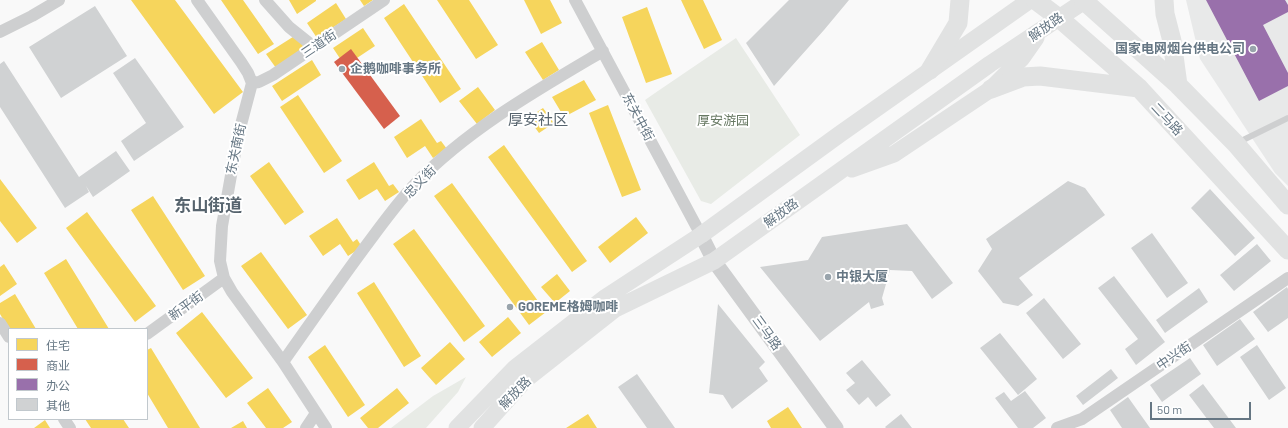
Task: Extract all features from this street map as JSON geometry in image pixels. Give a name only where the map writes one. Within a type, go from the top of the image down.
[{"type":"main road","points":[[930,70],[958,24],[960,0]]},
{"type":"main road","name":"解放路","points":[[457,428],[516,368],[606,297],[701,235],[1030,0]]},
{"type":"main road","name":"二马路","points":[[1035,0],[1059,18],[1139,88],[1288,250]]},
{"type":"main road","points":[[1084,0],[1178,85],[1236,144],[1288,205]]},
{"type":"main road","name":"解放路","points":[[482,428],[524,380],[615,310],[714,261],[831,176],[1084,0]]},
{"type":"main road","points":[[1164,0],[1165,14],[1172,41],[1178,85]]},
{"type":"main road","points":[[831,176],[894,154],[991,89],[1022,58],[1040,32]]},
{"type":"main road","points":[[991,89],[1023,77],[1040,76],[1139,88]]},
{"type":"street","points":[[0,32],[32,16],[58,0]]},
{"type":"street","points":[[197,0],[241,62],[252,83]]},
{"type":"street","points":[[265,0],[289,28],[314,47]]},
{"type":"street","name":"三道街","points":[[252,83],[259,82],[273,75],[384,0]]},
{"type":"street","name":"东关中街","points":[[575,0],[701,235]]},
{"type":"street","name":"忠义街","points":[[283,362],[342,277],[415,185],[449,153],[475,133],[532,93],[603,51]]},
{"type":"street","name":"东关南街","points":[[252,83],[238,136],[222,226],[220,261],[224,278],[232,292],[283,362],[326,428]]},
{"type":"street","name":"三马路","points":[[701,235],[714,261],[836,428]]},
{"type":"street","name":"新平街","points":[[148,333],[224,278]]},
{"type":"street","name":"中兴街","points":[[1057,428],[1082,418],[1288,278]]},
{"type":"street","points":[[0,323],[8,335]]},
{"type":"street","points":[[306,428],[316,413]]},
{"type":"lane","points":[[1236,144],[1288,118]]},
{"type":"shaded area","points":[[1186,0],[1288,0],[1288,186],[1275,173],[1200,59]]},
{"type":"green space","name":"厚安游园","points":[[736,38],[800,135],[711,204],[701,201],[645,100]]},
{"type":"green space","points":[[466,377],[458,392],[426,428],[391,428],[433,396]]},
{"type":"building: 住宅","points":[[131,0],[175,0],[243,92],[214,114]]},
{"type":"building: 住宅","points":[[221,0],[243,0],[274,44],[258,54]]},
{"type":"building: 住宅","points":[[289,0],[316,0],[316,1],[297,14]]},
{"type":"building: 住宅","points":[[360,0],[373,0],[364,6]]},
{"type":"building: 住宅","points":[[437,0],[469,0],[498,45],[476,59]]},
{"type":"building: 住宅","points":[[524,0],[550,0],[562,23],[541,34]]},
{"type":"building: 住宅","points":[[681,0],[703,0],[722,40],[704,49]]},
{"type":"building: 住宅","points":[[336,3],[346,19],[317,38],[307,23]]},
{"type":"building: 住宅","points":[[404,4],[461,89],[440,103],[384,18]]},
{"type":"building: 住宅","points":[[647,7],[672,74],[646,83],[622,17]]},
{"type":"building: 住宅","points":[[363,28],[375,46],[345,66],[333,48]]},
{"type":"building: 住宅","points":[[296,35],[305,49],[276,68],[266,54]]},
{"type":"building: 住宅","points":[[542,42],[559,70],[543,80],[525,52]]},
{"type":"building: 住宅","points":[[312,60],[321,75],[282,101],[272,86]]},
{"type":"building: 住宅","points":[[584,80],[596,100],[564,117],[552,97]]},
{"type":"building: 住宅","points":[[478,87],[495,110],[477,124],[459,101]]},
{"type":"building: 住宅","points":[[298,95],[342,161],[324,173],[280,107]]},
{"type":"building: 住宅","points":[[608,105],[641,190],[622,197],[589,113]]},
{"type":"building: 住宅","points":[[543,108],[554,123],[539,133],[528,118]]},
{"type":"building: 住宅","points":[[421,119],[437,143],[441,141],[447,149],[433,158],[425,146],[407,158],[394,137]]},
{"type":"building: 住宅","points":[[504,145],[587,261],[572,272],[488,157]]},
{"type":"building: 住宅","points":[[269,162],[304,212],[285,225],[250,176]]},
{"type":"building: 住宅","points":[[374,162],[389,186],[393,184],[399,192],[385,201],[377,189],[359,200],[346,180]]},
{"type":"building: 住宅","points":[[0,179],[37,228],[17,243],[0,221]]},
{"type":"building: 住宅","points":[[452,183],[546,312],[529,325],[434,196]]},
{"type":"building: 住宅","points":[[153,196],[205,276],[183,290],[131,210]]},
{"type":"building: 住宅","points":[[87,212],[156,306],[135,322],[66,228]]},
{"type":"building: 住宅","points":[[636,217],[648,233],[610,263],[598,247]]},
{"type":"building: 住宅","points":[[337,218],[353,242],[357,239],[362,247],[348,256],[340,244],[323,256],[309,236]]},
{"type":"building: 住宅","points":[[414,229],[485,326],[464,342],[393,244]]},
{"type":"building: 住宅","points":[[261,252],[307,315],[288,329],[241,266]]},
{"type":"building: 住宅","points":[[66,259],[108,328],[77,328],[44,273]]},
{"type":"building: 住宅","points":[[4,264],[17,284],[0,296],[0,267]]},
{"type":"building: 住宅","points":[[557,274],[570,291],[555,303],[541,287]]},
{"type":"building: 住宅","points":[[374,282],[421,356],[404,367],[357,293]]},
{"type":"building: 住宅","points":[[15,294],[35,328],[8,328],[0,314],[0,303]]},
{"type":"building: 住宅","points":[[202,312],[253,378],[226,398],[176,333]]},
{"type":"building: 住宅","points":[[508,317],[521,333],[492,357],[479,342]]},
{"type":"building: 住宅","points":[[450,342],[465,359],[436,385],[421,368]]},
{"type":"building: 住宅","points":[[325,345],[365,405],[348,417],[308,357]]},
{"type":"building: 住宅","points":[[151,348],[200,428],[168,428],[148,395],[148,350]]},
{"type":"building: 住宅","points":[[268,388],[292,422],[283,428],[266,428],[247,403]]},
{"type":"building: 住宅","points":[[397,388],[409,403],[378,428],[368,428],[360,418]]},
{"type":"building: 住宅","points":[[788,407],[802,428],[771,428],[767,421]]},
{"type":"building: 住宅","points":[[588,414],[597,428],[566,428]]},
{"type":"building: 住宅","points":[[45,420],[50,428],[34,428]]},
{"type":"building: 住宅","points":[[86,420],[124,420],[129,428],[91,428]]},
{"type":"building: 住宅","points":[[243,421],[247,428],[231,428]]},
{"type":"building: 商业","points":[[351,49],[400,116],[384,129],[334,62]]},
{"type":"building: 办公","name":"国家电网烟台供电公司","points":[[1206,0],[1285,0],[1288,5],[1288,12],[1263,25],[1288,73],[1288,86],[1259,101]]},
{"type":"building: 其他","points":[[789,0],[849,0],[774,86],[746,43]]},
{"type":"building: 其他","points":[[95,6],[127,56],[61,98],[29,47]]},
{"type":"building: 其他","points":[[135,58],[184,127],[134,161],[121,141],[146,123],[113,73]]},
{"type":"building: 其他","points":[[4,61],[79,177],[116,151],[130,171],[93,197],[86,186],[89,192],[65,208],[0,107],[0,64]]},
{"type":"building: 其他","points":[[1068,181],[1085,188],[1105,215],[1019,278],[1033,295],[1018,306],[1003,303],[978,271],[992,249],[986,239]]},
{"type":"building: 其他","points":[[1210,189],[1255,238],[1235,256],[1191,208]]},
{"type":"building: 其他","name":"中银大厦","points":[[907,224],[953,283],[932,299],[912,271],[890,270],[882,298],[884,305],[871,309],[869,302],[820,341],[760,267],[808,260],[822,237]]},
{"type":"building: 其他","points":[[1152,233],[1188,283],[1167,298],[1131,248]]},
{"type":"building: 其他","points":[[1257,244],[1271,261],[1234,291],[1220,275]]},
{"type":"building: 其他","points":[[1114,276],[1165,342],[1136,365],[1125,349],[1138,339],[1098,288]]},
{"type":"building: 其他","points":[[1287,287],[1288,318],[1268,332],[1253,312]]},
{"type":"building: 其他","points":[[1199,288],[1208,302],[1165,333],[1156,320]]},
{"type":"building: 其他","points":[[1044,298],[1081,344],[1063,359],[1026,313]]},
{"type":"building: 其他","points":[[718,304],[765,362],[759,368],[768,381],[732,409],[723,395],[709,393]]},
{"type":"building: 其他","points":[[1240,319],[1255,339],[1217,366],[1203,345]]},
{"type":"building: 其他","points":[[1000,333],[1037,379],[1018,395],[980,348]]},
{"type":"building: 其他","points":[[1257,345],[1286,388],[1269,400],[1240,357]]},
{"type":"building: 其他","points":[[1190,358],[1201,374],[1162,402],[1150,385]]},
{"type":"building: 其他","points":[[862,360],[891,395],[876,407],[868,397],[859,405],[846,390],[855,383],[846,373]]},
{"type":"building: 其他","points":[[1111,369],[1118,378],[1083,405],[1076,396]]},
{"type":"building: 其他","points":[[637,374],[675,428],[647,428],[618,387]]},
{"type":"building: 其他","points":[[1203,384],[1236,428],[1214,428],[1189,395]]},
{"type":"building: 其他","points":[[1025,391],[1046,418],[1033,428],[1018,428],[995,398],[1004,392],[1011,401]]},
{"type":"building: 其他","points":[[1128,397],[1150,428],[1122,428],[1110,410]]},
{"type":"building: 其他","points":[[901,414],[912,428],[885,427]]},
{"type":"place","name":"国家电网烟台供电公司","points":[[1253,49]]},
{"type":"place","name":"企鹅咖啡事务所","points":[[342,69]]},
{"type":"place","name":"中银大厦","points":[[828,277]]},
{"type":"place","name":"GOREME格姆咖啡","points":[[510,307]]},
{"type":"district","name":"厚安社区","points":[[538,120]]},
{"type":"district","name":"东山街道","points":[[208,205]]}]
